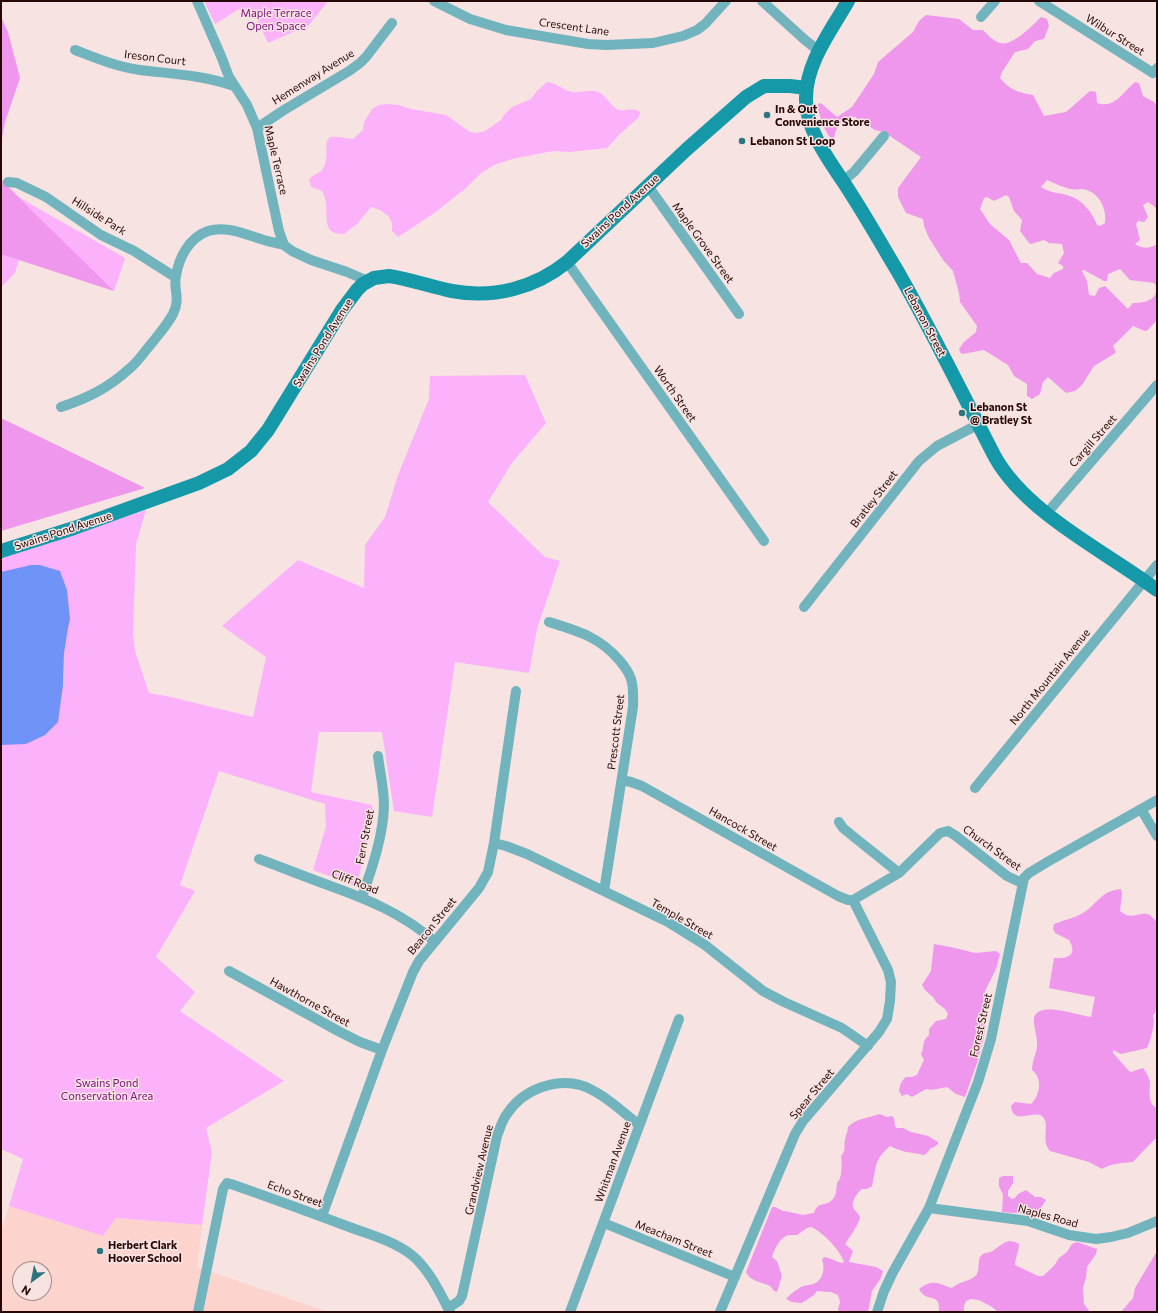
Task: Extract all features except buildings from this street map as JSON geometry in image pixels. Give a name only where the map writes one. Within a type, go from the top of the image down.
[{"type":"street","name":"Maple Terrace","points":[[197,1],[234,86],[247,105],[258,128],[278,231],[284,245]]},
{"type":"street","name":"Crescent Lane","points":[[434,1],[470,19],[506,30],[588,44],[606,45],[653,42],[683,36],[693,32],[705,24],[726,1]]},
{"type":"street","points":[[762,1],[819,51]]},
{"type":"street","name":"Lebanon Street","points":[[848,1],[819,51],[811,68],[806,88],[807,108],[812,128],[826,155],[870,223],[1004,470],[1026,496],[1047,513],[1157,590]]},
{"type":"street","points":[[981,17],[995,1]]},
{"type":"street","name":"Wilbur Street","points":[[1039,1],[1152,73],[1157,68]]},
{"type":"street","name":"Hemenway Avenue","points":[[258,128],[284,110],[360,63],[392,22]]},
{"type":"street","name":"Ireson Court","points":[[75,50],[118,66],[139,70],[203,77],[234,86]]},
{"type":"street","name":"Swains Pond Avenue","points":[[1,551],[74,528],[136,506],[199,482],[228,469],[251,451],[263,437],[342,310],[357,290],[368,281],[389,276],[451,291],[489,294],[516,288],[539,280],[553,273],[567,262],[715,123],[746,97],[764,86],[790,86],[806,88]]},
{"type":"street","points":[[843,182],[854,172],[884,136]]},
{"type":"street","name":"Hillside Park","points":[[8,182],[16,183],[46,197],[101,234],[134,251],[175,277]]},
{"type":"street","name":"Maple Grove Street","points":[[648,186],[739,314]]},
{"type":"street","points":[[61,407],[85,399],[104,388],[130,368],[160,333],[173,314],[177,301],[175,277],[184,252],[191,242],[207,232],[219,229],[240,232],[264,241],[284,245],[302,256],[368,281]]},
{"type":"street","name":"Worth Street","points":[[567,262],[764,541]]},
{"type":"street","name":"Cargill Street","points":[[1047,513],[1157,385]]},
{"type":"street","name":"Bratley Street","points":[[804,607],[919,461],[937,446],[979,424]]},
{"type":"street","name":"North Mountain Avenue","points":[[974,788],[1157,565]]},
{"type":"street","name":"Prescott Street","points":[[549,622],[578,631],[596,639],[616,656],[629,674],[632,684],[633,707],[604,891]]},
{"type":"street","name":"Beacon Street","points":[[322,1216],[382,1050],[413,972],[419,960],[479,888],[485,879],[490,866],[516,691]]},
{"type":"street","name":"Fern Street","points":[[362,897],[377,848],[383,812],[383,788],[378,756]]},
{"type":"street","name":"Hancock Street","points":[[622,780],[642,786],[832,893],[848,900],[852,900]]},
{"type":"street","points":[[1022,883],[1025,877],[1034,870],[1157,800]]},
{"type":"street","points":[[1141,809],[1157,836]]},
{"type":"street","points":[[839,822],[843,828],[899,873]]},
{"type":"street","name":"Church Street","points":[[852,900],[899,873],[937,835],[946,831],[956,836],[1007,876],[1022,883]]},
{"type":"street","name":"Temple Street","points":[[494,843],[527,854],[668,922],[705,945],[763,990],[784,1002],[842,1028],[868,1046]]},
{"type":"street","name":"Cliff Road","points":[[259,859],[383,906],[420,929],[435,942]]},
{"type":"street","name":"Forest Street","points":[[877,1312],[884,1291],[893,1272],[929,1208],[985,1060],[991,1040],[1022,883]]},
{"type":"street","name":"Spear Street","points":[[720,1312],[799,1128],[868,1046],[887,1019],[891,993],[891,982],[888,970],[852,900]]},
{"type":"street","name":"Hawthorne Street","points":[[229,971],[340,1032],[382,1050]]},
{"type":"street","name":"Whitman Avenue","points":[[570,1312],[679,1020]]},
{"type":"street","name":"Grandview Avenue","points":[[449,1310],[459,1301],[462,1296],[497,1136],[504,1119],[513,1105],[530,1092],[547,1085],[562,1083],[574,1084],[596,1092],[639,1125]]},
{"type":"street","name":"Echo Street","points":[[198,1312],[223,1189],[227,1183],[322,1216],[396,1246],[409,1254],[425,1269],[449,1310]]},
{"type":"street","name":"Naples Road","points":[[929,1208],[1028,1221],[1069,1235],[1096,1239],[1128,1233],[1157,1221]]},
{"type":"street","name":"Meacham Street","points":[[604,1223],[735,1277]]},
{"type":"shaded area","points":[[926,15],[959,19],[973,30],[983,30],[995,41],[1005,43],[1016,39],[1041,17],[1047,19],[1049,26],[1044,39],[1035,41],[1028,49],[1015,52],[1002,72],[1000,78],[1008,86],[1015,90],[1033,95],[1044,116],[1066,112],[1090,91],[1096,92],[1097,103],[1109,104],[1114,102],[1135,82],[1139,83],[1143,96],[1154,102],[1157,106],[1157,214],[1156,208],[1148,202],[1143,205],[1148,217],[1144,222],[1138,221],[1136,224],[1140,240],[1135,244],[1146,248],[1157,244],[1157,320],[1148,330],[1145,331],[1133,326],[1113,346],[1116,352],[1094,366],[1082,385],[1075,391],[1066,393],[1048,377],[1043,382],[1040,394],[1032,399],[1027,396],[1027,384],[1014,376],[1008,365],[984,350],[962,354],[960,352],[959,349],[964,342],[976,332],[977,326],[960,302],[953,271],[943,260],[929,238],[923,219],[906,213],[898,197],[898,188],[921,157],[884,132],[875,130],[855,117],[849,117],[840,124],[835,132],[834,140],[828,134],[823,125],[817,106],[819,103],[837,117],[852,107],[874,74],[878,62],[913,32],[919,21]],"holes":[[[1047,180],[1070,189],[1083,189],[1093,193],[1098,197],[1103,206],[1105,212],[1105,223],[1100,226],[1097,225],[1086,207],[1072,197],[1041,187]],[[1006,195],[1009,197],[1014,211],[1022,220],[1020,231],[1029,243],[1031,244],[1044,240],[1049,243],[1062,244],[1064,253],[1058,263],[1063,266],[1063,269],[1054,273],[1050,278],[1037,274],[1027,263],[1021,263],[1009,240],[990,224],[980,209],[984,198],[987,197],[994,201]],[[1120,269],[1130,280],[1154,283],[1156,285],[1155,295],[1148,301],[1133,303],[1128,309],[1105,286],[1099,288],[1095,296],[1089,295],[1087,281],[1082,271],[1084,270],[1104,281],[1107,281],[1108,274]]]},
{"type":"shaded area","points":[[1,17],[8,32],[20,78],[5,122],[1,144]]},
{"type":"shaded area","points":[[1,179],[30,209],[114,291],[1,254]]},
{"type":"shaded area","points":[[1,418],[145,488],[1,531]]},
{"type":"shaded area","points":[[1121,889],[1122,894],[1120,911],[1128,916],[1143,914],[1150,915],[1157,922],[1157,1009],[1153,1016],[1153,1027],[1147,1048],[1121,1054],[1113,1050],[1113,1053],[1129,1071],[1131,1072],[1143,1068],[1147,1075],[1150,1082],[1150,1100],[1157,1108],[1157,1137],[1133,1162],[1114,1164],[1102,1169],[1089,1162],[1050,1151],[1047,1147],[1045,1137],[1045,1119],[1038,1115],[1015,1115],[1011,1106],[1015,1102],[1031,1104],[1038,1092],[1038,1078],[1032,1070],[1037,1045],[1034,1018],[1037,1013],[1043,1010],[1060,1010],[1091,1017],[1095,997],[1049,988],[1054,958],[1064,958],[1072,953],[1072,945],[1069,940],[1055,933],[1053,929],[1054,924],[1079,915],[1108,892]]},
{"type":"shaded area","points":[[934,944],[975,953],[996,951],[1000,954],[996,969],[985,991],[983,1002],[986,1016],[984,1037],[978,1060],[965,1097],[956,1094],[947,1087],[931,1090],[926,1089],[912,1097],[907,1094],[902,1096],[899,1091],[901,1083],[906,1077],[917,1075],[924,1060],[921,1054],[924,1042],[929,1035],[929,1029],[936,1021],[946,1019],[948,1014],[922,985],[931,971]]},
{"type":"shaded area","points":[[880,1114],[887,1117],[892,1116],[897,1128],[903,1128],[911,1132],[928,1136],[938,1142],[938,1144],[923,1155],[906,1152],[890,1146],[876,1164],[872,1186],[867,1189],[862,1189],[855,1198],[853,1207],[860,1217],[856,1227],[845,1244],[853,1251],[849,1262],[876,1267],[883,1271],[881,1278],[872,1291],[868,1312],[839,1312],[838,1309],[840,1302],[838,1295],[831,1292],[817,1291],[814,1295],[802,1303],[792,1302],[786,1299],[801,1287],[814,1284],[820,1279],[823,1273],[822,1259],[825,1257],[842,1263],[844,1262],[839,1252],[830,1242],[816,1229],[811,1227],[797,1235],[784,1237],[776,1247],[772,1257],[777,1261],[782,1276],[777,1292],[770,1286],[750,1277],[746,1272],[772,1207],[803,1215],[814,1213],[817,1207],[831,1201],[835,1195],[837,1183],[841,1176],[841,1156],[844,1150],[848,1127],[859,1120]]},
{"type":"shaded area","points":[[1003,1176],[1013,1176],[1013,1183],[1008,1191],[1008,1196],[1012,1199],[1026,1190],[1035,1197],[1041,1197],[1046,1200],[1035,1217],[1027,1214],[1002,1212],[1003,1195],[999,1186],[999,1178]]},
{"type":"shaded area","name":"Herbert Clark Hoover School","points":[[9,1206],[103,1236],[116,1218],[202,1225],[197,1267],[328,1312],[1,1312],[1,1233]]},
{"type":"shaded area","points":[[1009,1241],[1019,1244],[1015,1265],[1038,1276],[1043,1276],[1054,1266],[1072,1244],[1077,1242],[1097,1249],[1096,1254],[1087,1267],[1083,1288],[1084,1304],[1090,1312],[998,1312],[979,1300],[971,1299],[966,1301],[964,1312],[939,1312],[938,1303],[936,1300],[921,1293],[919,1289],[932,1283],[952,1288],[972,1279],[977,1273],[980,1257]]},
{"type":"shaded area","points":[[1157,1251],[1157,1312],[1121,1312],[1133,1298],[1135,1288]]},
{"type":"green space","name":"Maple Terrace Open Space","points":[[204,1],[328,1],[309,25],[268,43],[256,18],[239,9],[215,24]]},
{"type":"green space","points":[[547,82],[573,92],[598,92],[619,110],[633,109],[640,112],[639,117],[607,148],[570,152],[553,151],[512,159],[494,165],[480,174],[466,188],[433,214],[398,237],[392,231],[392,224],[388,216],[380,210],[372,207],[357,224],[344,234],[335,233],[330,230],[327,219],[325,198],[322,191],[311,187],[309,180],[324,167],[326,160],[326,145],[330,137],[353,139],[363,130],[364,122],[372,109],[379,105],[387,104],[446,115],[470,132],[477,133],[485,131],[501,120],[512,107],[531,99]]},
{"type":"green space","points":[[1,187],[125,258],[114,291],[19,260],[15,273],[1,287]]},
{"type":"green space","name":"Swains Pond Conservation Area","points":[[525,375],[546,423],[512,463],[488,502],[545,557],[560,561],[537,629],[529,673],[455,662],[432,817],[394,811],[382,732],[319,732],[311,792],[372,805],[373,811],[357,886],[313,870],[326,827],[325,804],[219,771],[180,885],[195,891],[156,957],[195,992],[180,1011],[284,1081],[206,1128],[212,1152],[202,1225],[116,1218],[103,1236],[9,1206],[23,1159],[1,1149],[1,558],[146,510],[136,544],[133,633],[135,651],[149,693],[253,717],[266,657],[222,626],[298,560],[364,588],[365,545],[385,517],[398,475],[429,399],[430,376]]},
{"type":"water","points":[[31,565],[40,565],[60,571],[67,590],[70,619],[64,653],[63,685],[58,722],[45,735],[26,744],[1,745],[1,572]]},
{"type":"place","name":"In & Out Convenience Store","points":[[767,115]]},
{"type":"place","name":"Lebanon St Loop","points":[[742,141]]},
{"type":"place","name":"Lebanon St @ Bratley St","points":[[962,413]]},
{"type":"place","name":"Herbert Clark Hoover School","points":[[100,1251]]}]
